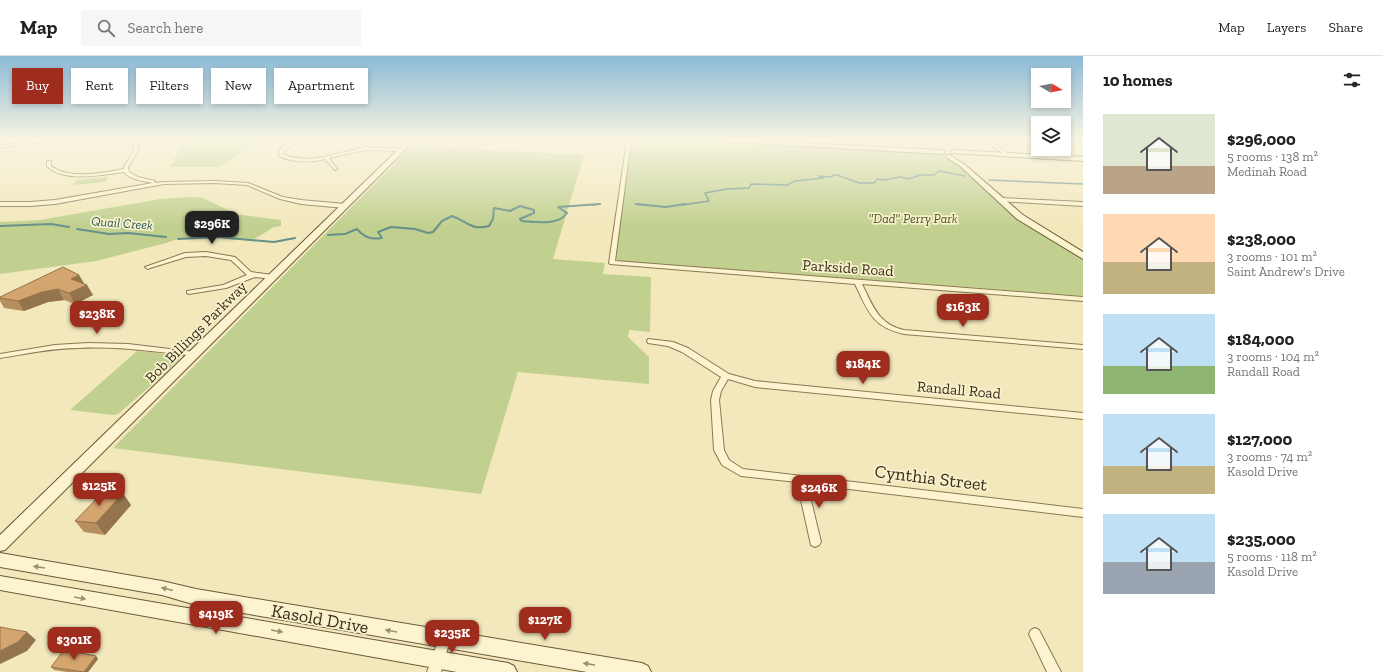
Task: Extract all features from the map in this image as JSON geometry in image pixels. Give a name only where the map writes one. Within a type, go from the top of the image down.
[{"type":"main road","name":"Bob Billings Parkway","points":[[0,545],[383,169]]},
{"type":"main road","points":[[966,169],[1000,200],[1029,223],[1083,256]]},
{"type":"main road","name":"Kasold Drive","points":[[0,560],[157,587],[196,597],[444,640],[642,672]]},
{"type":"main road","name":"Kasold Drive","points":[[0,583],[146,610],[193,616],[436,666],[508,672]]},
{"type":"street","points":[[52,169],[68,173],[92,174],[126,170],[131,176],[136,178],[164,183]]},
{"type":"street","name":"Parkside Road","points":[[625,169],[612,263],[1082,299]]},
{"type":"street","points":[[0,204],[55,202],[164,183],[215,182],[242,183],[294,200],[345,206]]},
{"type":"street","points":[[1000,200],[1083,204]]},
{"type":"street","points":[[148,267],[186,255],[206,254],[233,258],[239,262],[243,269],[253,276]]},
{"type":"street","points":[[189,292],[224,287],[253,276],[273,277]]},
{"type":"street","points":[[858,282],[878,321],[893,330],[1083,347]]},
{"type":"street","name":"Randall Road","points":[[651,341],[670,344],[685,350],[726,376],[745,382],[1083,416]]},
{"type":"street","points":[[0,356],[52,348],[87,345],[117,346],[195,354]]},
{"type":"street","name":"Cynthia Street","points":[[726,376],[717,391],[715,407],[719,450],[725,462],[741,472],[1083,513]]},
{"type":"street","points":[[801,480],[815,542]]},
{"type":"street","points":[[1034,634],[1054,672]]},
{"type":"street","points":[[436,666],[444,640]]},
{"type":"green space","points":[[389,169],[580,169],[553,259],[605,263],[603,274],[651,277],[650,332],[629,330],[628,337],[649,357],[649,384],[518,372],[481,494],[113,448]]},
{"type":"green space","name":"\"Dad\" Perry Park","points":[[627,169],[962,169],[1012,213],[1083,258],[1083,296],[619,261],[616,258]]},
{"type":"green space","points":[[109,177],[105,182],[73,185],[77,180]]},
{"type":"green space","points":[[190,197],[203,198],[236,214],[281,220],[281,226],[274,227],[251,241],[217,237],[178,239],[96,261],[0,274],[0,222],[40,220],[160,199]]},
{"type":"green space","points":[[137,351],[175,355],[178,356],[179,359],[161,377],[118,414],[113,415],[70,410]]},
{"type":"building","points":[[63,267],[79,275],[71,279],[87,285],[69,293],[58,289],[42,292],[18,301],[0,298],[0,297]]},
{"type":"building","points":[[104,491],[123,493],[96,523],[75,521]]},
{"type":"building","points":[[0,627],[27,632],[18,642],[0,651]]},
{"type":"building","points":[[64,650],[96,656],[84,672],[51,667]]},
{"type":"waterway","name":"Quail Creek","points":[[682,205],[709,201],[705,193],[727,189],[749,188],[751,184],[787,185],[795,181],[824,178],[818,176],[832,177],[833,175],[837,175],[859,183],[874,183],[877,179],[884,180],[900,177],[909,179],[920,175],[934,175],[939,171],[965,176]]},
{"type":"waterway","name":"Quail Creek","points":[[989,180],[1083,184]]},
{"type":"waterway","name":"Quail Creek","points":[[328,235],[345,234],[357,229],[368,237],[378,239],[382,238],[378,232],[391,227],[415,229],[428,233],[433,232],[442,221],[452,216],[469,225],[483,227],[489,226],[493,219],[494,208],[510,211],[520,206],[534,210],[534,213],[520,219],[522,221],[552,222],[558,220],[567,213],[558,207],[600,204],[592,205]]},
{"type":"waterway","name":"Quail Creek","points":[[642,205],[636,204],[666,207],[685,204]]},
{"type":"waterway","name":"Quail Creek","points":[[0,226],[51,224],[69,227]]},
{"type":"waterway","name":"Quail Creek","points":[[77,229],[109,234],[128,233],[166,237]]},
{"type":"waterway","name":"Quail Creek","points":[[178,239],[217,237],[274,242],[295,238]]}]
